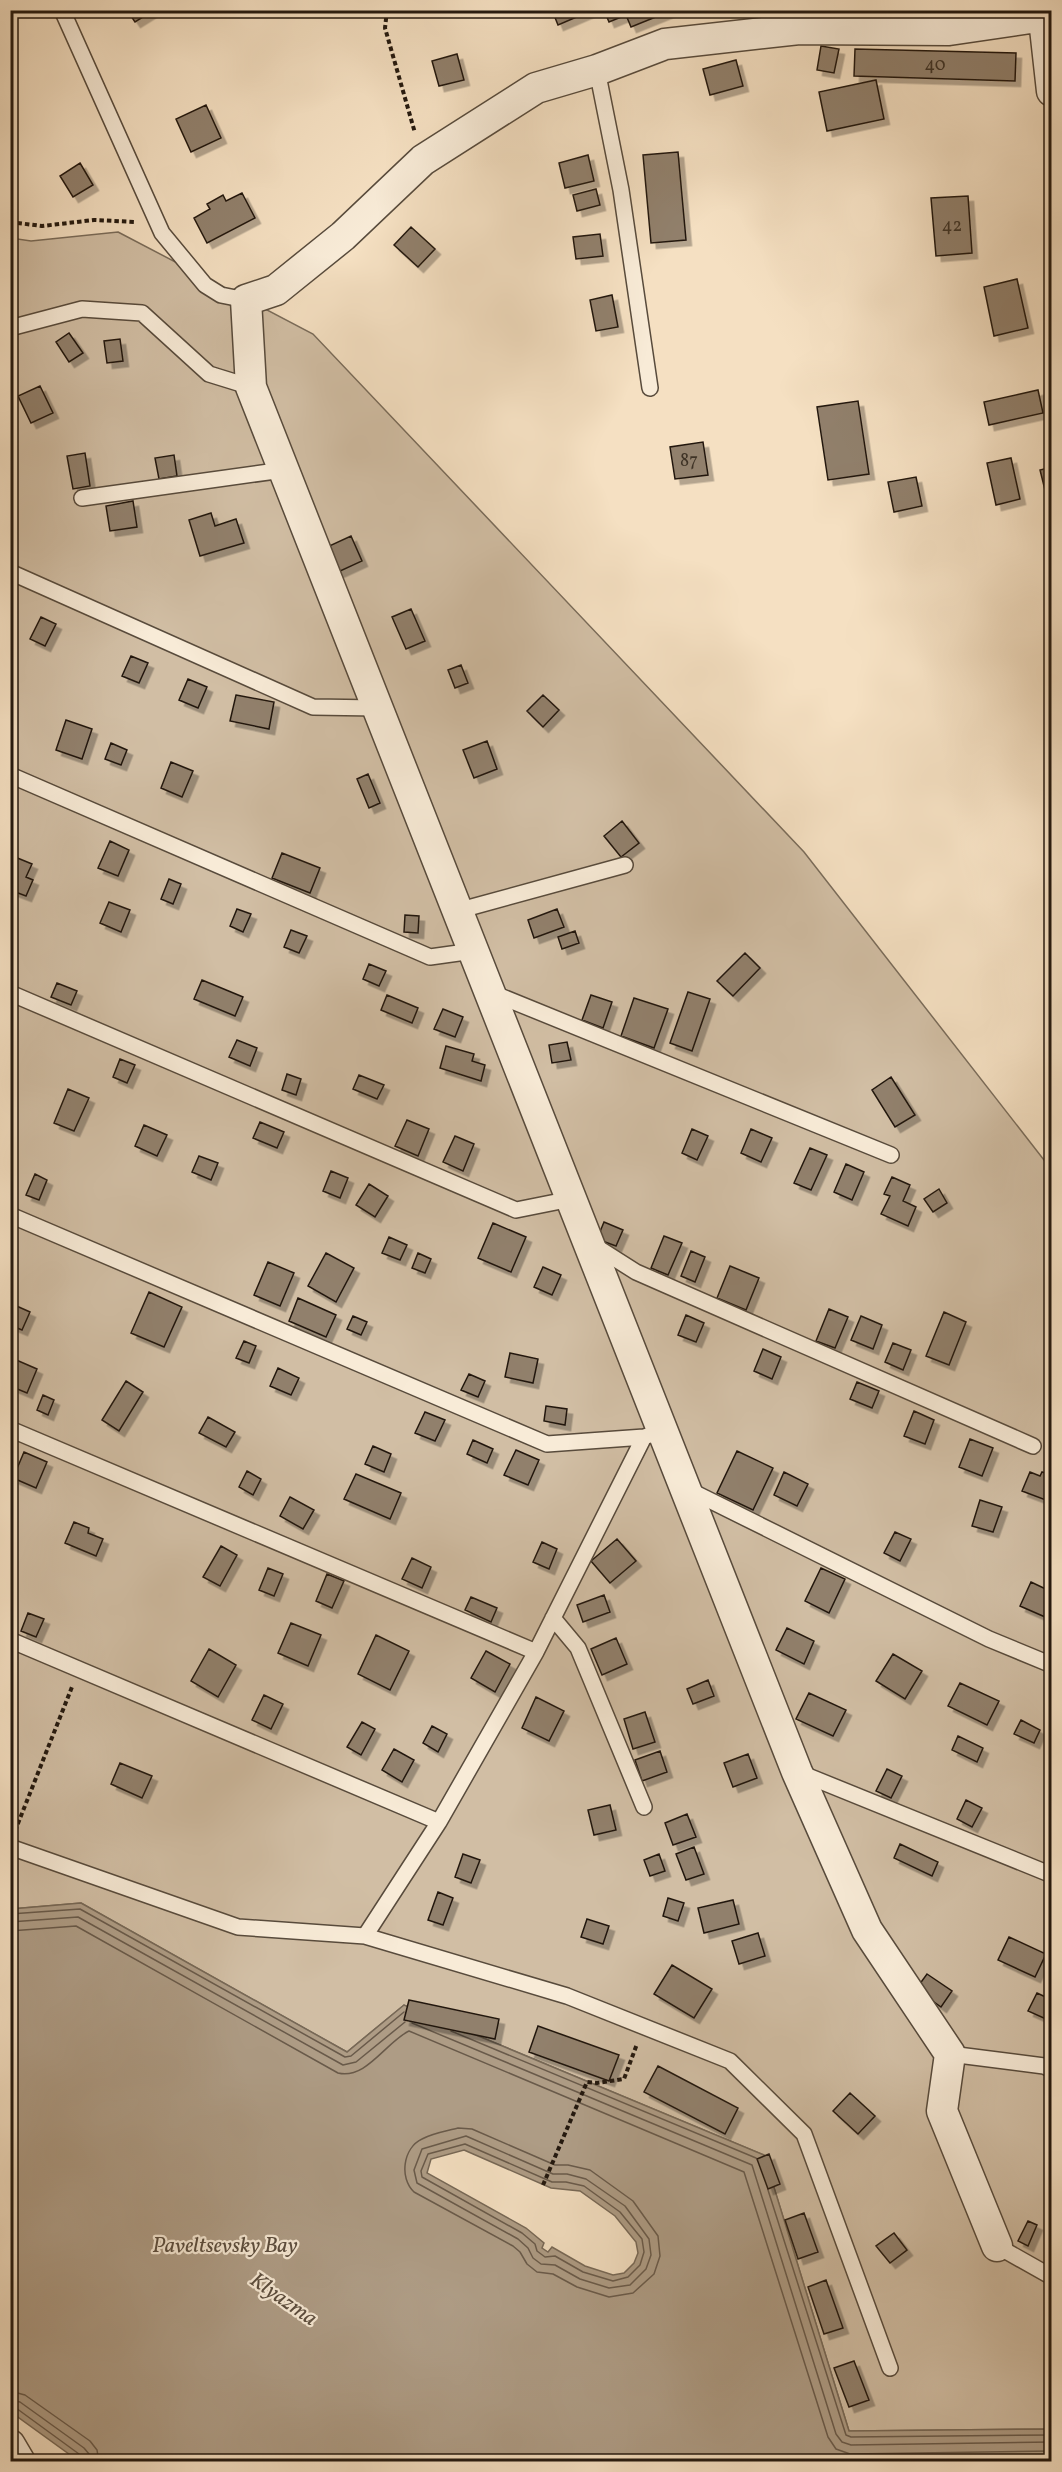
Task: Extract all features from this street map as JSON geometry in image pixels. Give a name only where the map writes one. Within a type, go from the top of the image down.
[{"type":"street","points":[[998,2246],[942,2111],[950,2054],[867,1930],[797,1772],[686,1488],[653,1434],[587,1240],[251,387],[246,300],[276,290],[343,236],[423,160],[536,88],[597,70],[665,44],[799,29],[949,30],[1044,13],[1052,91]]},
{"type":"street","points":[[10,2445],[20,2462]]},
{"type":"lane","points":[[62,10],[162,233],[205,285],[221,295],[246,300]]},
{"type":"lane","points":[[597,70],[621,190],[650,388]]},
{"type":"lane","points":[[10,328],[82,309],[142,313],[209,374],[251,387]]},
{"type":"lane","points":[[82,498],[283,470]]},
{"type":"lane","points":[[10,572],[313,707],[377,708]]},
{"type":"lane","points":[[10,775],[430,957],[473,951]]},
{"type":"lane","points":[[457,911],[625,865]]},
{"type":"lane","points":[[489,992],[891,1155]]},
{"type":"lane","points":[[10,993],[516,1210],[571,1199]]},
{"type":"lane","points":[[10,1215],[547,1444],[653,1434]]},
{"type":"lane","points":[[587,1240],[636,1272],[1033,1446]]},
{"type":"lane","points":[[10,1429],[536,1652]]},
{"type":"lane","points":[[365,1936],[439,1822],[536,1652],[653,1434]]},
{"type":"lane","points":[[686,1488],[989,1639],[1052,1665]]},
{"type":"lane","points":[[553,1618],[578,1648],[644,1807]]},
{"type":"lane","points":[[10,1640],[439,1822]]},
{"type":"lane","points":[[797,1772],[1052,1875]]},
{"type":"lane","points":[[13,1839],[238,1927],[365,1936],[567,1996],[730,2061],[804,2134],[890,2368]]},
{"type":"lane","points":[[950,2054],[1044,2066],[1052,2070]]},
{"type":"lane","points":[[998,2246],[1052,2277]]},
{"type":"path","points":[[387,10],[385,28],[423,160]]},
{"type":"path","points":[[10,222],[42,226],[94,220],[134,221],[162,233]]},
{"type":"path","points":[[13,1839],[78,1669]]},
{"type":"path","points":[[543,2185],[587,2082],[597,2083],[624,2079],[643,2026]]},
{"type":"shaded area","points":[[118,232],[313,334],[804,852],[1051,1169],[1051,2429],[849,2431],[764,2155],[404,2005],[347,2052],[81,1903],[11,1909],[11,238],[31,241]]},
{"type":"water","name":"Paveltsevsky Bay","points":[[81,1903],[347,2052],[404,2005],[764,2155],[849,2431],[1051,2429],[1052,2461],[80,2462],[11,2412],[11,1909]],"holes":[[[464,2150],[551,2188],[580,2191],[615,2216],[636,2242],[638,2253],[634,2263],[624,2273],[613,2275],[585,2266],[552,2247],[548,2252],[542,2248],[544,2243],[526,2228],[427,2173],[431,2159]]]},
{"type":"building","points":[[127,10],[150,10],[151,12],[135,22]]},
{"type":"building","points":[[552,10],[593,10],[558,25]]},
{"type":"building","points":[[604,10],[673,10],[631,27],[626,15],[609,22]]},
{"type":"building","points":[[821,46],[839,49],[834,73],[817,70]]},
{"type":"building","points":[[855,49],[1016,53],[1015,81],[854,76]]},
{"type":"building","points":[[457,54],[464,80],[439,86],[432,61]]},
{"type":"building","points":[[736,60],[743,86],[710,95],[703,69]]},
{"type":"building","points":[[876,80],[884,119],[827,131],[819,92]]},
{"type":"building","points":[[206,105],[221,138],[191,152],[176,119]]},
{"type":"building","points":[[678,152],[686,240],[651,243],[643,155]]},
{"type":"building","points":[[588,155],[594,181],[565,188],[559,163]]},
{"type":"building","points":[[80,163],[93,185],[73,197],[60,176]]},
{"type":"building","points":[[596,189],[600,205],[577,211],[573,195]]},
{"type":"building","points":[[242,193],[255,218],[207,243],[194,218],[210,209],[207,204],[223,195],[226,201]]},
{"type":"building","points":[[968,196],[972,253],[936,256],[931,198]]},
{"type":"building","points":[[411,227],[435,249],[418,267],[394,245]]},
{"type":"building","points":[[600,234],[603,256],[576,259],[573,237]]},
{"type":"building","points":[[1017,279],[1028,328],[994,336],[984,287]]},
{"type":"building","points":[[612,295],[618,327],[596,331],[590,300]]},
{"type":"building","points":[[69,333],[83,353],[69,362],[56,342]]},
{"type":"building","points":[[120,339],[123,361],[107,363],[104,341]]},
{"type":"building","points":[[40,386],[53,413],[31,423],[18,396]]},
{"type":"building","points":[[1038,390],[1043,413],[989,425],[984,402]]},
{"type":"building","points":[[858,401],[869,474],[828,480],[817,407]]},
{"type":"building","points":[[703,442],[708,475],[675,479],[670,447]]},
{"type":"building","points":[[85,453],[90,486],[73,489],[67,456]]},
{"type":"building","points":[[174,455],[177,476],[159,479],[155,458]]},
{"type":"building","points":[[1011,458],[1020,499],[996,505],[987,463]]},
{"type":"building","points":[[1052,467],[1052,496],[1047,498],[1040,470]]},
{"type":"building","points":[[916,477],[922,506],[894,512],[888,482]]},
{"type":"building","points":[[133,501],[137,527],[110,531],[106,506]]},
{"type":"building","points":[[211,513],[215,526],[236,519],[244,543],[200,556],[189,520]]},
{"type":"building","points":[[351,536],[362,561],[338,572],[327,547]]},
{"type":"building","points":[[411,609],[425,641],[406,649],[392,617]]},
{"type":"building","points":[[41,617],[56,624],[45,646],[30,639]]},
{"type":"building","points":[[131,656],[148,663],[139,683],[122,676]]},
{"type":"building","points":[[461,665],[468,683],[455,688],[448,670]]},
{"type":"building","points":[[188,679],[207,687],[198,708],[179,700]]},
{"type":"building","points":[[236,695],[274,702],[269,729],[230,721]]},
{"type":"building","points":[[543,695],[559,710],[543,727],[527,711]]},
{"type":"building","points":[[66,720],[92,729],[82,759],[56,750]]},
{"type":"building","points":[[487,741],[497,769],[474,778],[463,750]]},
{"type":"building","points":[[111,743],[127,750],[121,765],[105,759]]},
{"type":"building","points":[[171,762],[193,771],[182,797],[161,788]]},
{"type":"building","points":[[368,774],[380,803],[369,808],[357,779]]},
{"type":"building","points":[[622,821],[639,843],[621,857],[604,836]]},
{"type":"building","points":[[110,841],[129,850],[118,876],[98,868]]},
{"type":"building","points":[[282,853],[320,868],[310,893],[272,878]]},
{"type":"building","points":[[15,857],[32,864],[26,877],[33,880],[26,896],[10,890],[10,867]]},
{"type":"building","points":[[169,879],[181,884],[173,904],[161,899]]},
{"type":"building","points":[[109,902],[130,910],[121,932],[100,923]]},
{"type":"building","points":[[237,909],[251,914],[243,932],[230,926]]},
{"type":"building","points":[[557,909],[564,927],[534,938],[528,920]]},
{"type":"building","points":[[405,915],[419,916],[418,933],[404,932]]},
{"type":"building","points":[[291,930],[307,936],[299,953],[284,947]]},
{"type":"building","points":[[575,931],[579,943],[562,949],[558,937]]},
{"type":"building","points":[[745,953],[760,968],[733,996],[717,981]]},
{"type":"building","points":[[369,964],[386,971],[379,986],[363,979]]},
{"type":"building","points":[[202,980],[243,997],[235,1016],[194,999]]},
{"type":"building","points":[[57,983],[77,991],[71,1005],[51,997]]},
{"type":"building","points":[[688,992],[710,999],[692,1051],[670,1043]]},
{"type":"building","points":[[387,995],[418,1008],[412,1023],[381,1010]]},
{"type":"building","points":[[591,995],[612,1002],[603,1028],[582,1020]]},
{"type":"building","points":[[634,998],[668,1009],[654,1048],[621,1036]]},
{"type":"building","points":[[443,1009],[463,1017],[455,1037],[434,1029]]},
{"type":"building","points":[[237,1040],[257,1048],[250,1066],[229,1057]]},
{"type":"building","points":[[567,1042],[571,1060],[552,1063],[549,1045]]},
{"type":"building","points":[[446,1046],[474,1054],[472,1061],[485,1065],[481,1081],[440,1068]]},
{"type":"building","points":[[120,1059],[135,1065],[127,1083],[113,1077]]},
{"type":"building","points":[[287,1074],[301,1079],[296,1095],[282,1090]]},
{"type":"building","points":[[359,1075],[384,1085],[377,1099],[353,1089]]},
{"type":"building","points":[[891,1077],[915,1115],[895,1127],[872,1090]]},
{"type":"building","points":[[68,1089],[89,1098],[74,1131],[54,1123]]},
{"type":"building","points":[[407,1120],[429,1129],[418,1156],[395,1146]]},
{"type":"building","points":[[260,1122],[284,1132],[277,1148],[253,1138]]},
{"type":"building","points":[[144,1125],[167,1135],[157,1156],[135,1146]]},
{"type":"building","points":[[692,1129],[708,1136],[697,1160],[682,1153]]},
{"type":"building","points":[[751,1129],[772,1138],[761,1162],[741,1153]]},
{"type":"building","points":[[455,1136],[474,1144],[463,1171],[443,1162]]},
{"type":"building","points":[[810,1148],[827,1155],[811,1190],[794,1183]]},
{"type":"building","points":[[199,1156],[218,1163],[211,1180],[192,1172]]},
{"type":"building","points":[[846,1164],[864,1172],[852,1200],[834,1192]]},
{"type":"building","points":[[331,1171],[348,1178],[340,1198],[323,1191]]},
{"type":"building","points":[[35,1174],[47,1180],[39,1200],[26,1195]]},
{"type":"building","points":[[892,1177],[910,1185],[903,1201],[916,1207],[908,1226],[881,1214],[890,1196],[884,1194]]},
{"type":"building","points":[[369,1184],[388,1196],[375,1217],[356,1205]]},
{"type":"building","points":[[939,1189],[947,1203],[933,1212],[924,1199]]},
{"type":"building","points":[[604,1222],[623,1230],[616,1246],[597,1239]]},
{"type":"building","points":[[493,1223],[526,1237],[511,1272],[478,1258]]},
{"type":"building","points":[[664,1236],[682,1243],[668,1275],[651,1268]]},
{"type":"building","points":[[389,1237],[407,1245],[400,1260],[382,1253]]},
{"type":"building","points":[[691,1251],[705,1257],[695,1282],[681,1276]]},
{"type":"building","points":[[326,1253],[354,1268],[336,1302],[308,1286]]},
{"type":"building","points":[[418,1253],[431,1259],[425,1273],[412,1268]]},
{"type":"building","points":[[268,1262],[294,1273],[280,1306],[254,1295]]},
{"type":"building","points":[[730,1266],[759,1278],[746,1310],[717,1298]]},
{"type":"building","points":[[543,1267],[561,1275],[552,1295],[534,1287]]},
{"type":"building","points":[[149,1292],[182,1307],[164,1347],[131,1333]]},
{"type":"building","points":[[298,1298],[336,1315],[326,1337],[289,1321]]},
{"type":"building","points":[[12,1304],[30,1312],[22,1330],[10,1325]]},
{"type":"building","points":[[829,1309],[848,1317],[835,1348],[816,1341]]},
{"type":"building","points":[[944,1312],[966,1322],[949,1365],[926,1356]]},
{"type":"building","points":[[686,1315],[704,1323],[696,1342],[678,1335]]},
{"type":"building","points":[[353,1316],[367,1322],[361,1335],[347,1329]]},
{"type":"building","points":[[861,1316],[882,1325],[873,1349],[851,1340]]},
{"type":"building","points":[[244,1341],[256,1346],[249,1363],[236,1358]]},
{"type":"building","points":[[893,1343],[911,1350],[903,1370],[885,1362]]},
{"type":"building","points":[[763,1349],[781,1357],[772,1379],[754,1371]]},
{"type":"building","points":[[510,1353],[538,1359],[533,1383],[505,1377]]},
{"type":"building","points":[[14,1359],[37,1369],[27,1393],[10,1386],[10,1366]]},
{"type":"building","points":[[278,1368],[299,1378],[291,1395],[270,1386]]},
{"type":"building","points":[[469,1374],[485,1381],[478,1397],[461,1390]]},
{"type":"building","points":[[126,1381],[143,1392],[119,1431],[102,1420]]},
{"type":"building","points":[[857,1382],[879,1391],[872,1408],[850,1399]]},
{"type":"building","points":[[43,1395],[54,1400],[48,1415],[37,1410]]},
{"type":"building","points":[[546,1406],[567,1409],[565,1425],[544,1421]]},
{"type":"building","points":[[914,1411],[934,1420],[925,1444],[904,1436]]},
{"type":"building","points":[[425,1412],[445,1420],[435,1441],[415,1433]]},
{"type":"building","points":[[208,1417],[235,1432],[226,1447],[199,1433]]},
{"type":"building","points":[[970,1439],[993,1448],[982,1476],[959,1467]]},
{"type":"building","points":[[473,1440],[493,1449],[487,1463],[467,1454]]},
{"type":"building","points":[[373,1446],[391,1454],[384,1472],[365,1464]]},
{"type":"building","points":[[516,1450],[539,1460],[528,1485],[504,1475]]},
{"type":"building","points":[[737,1451],[773,1468],[753,1510],[717,1493]]},
{"type":"building","points":[[24,1452],[47,1462],[36,1488],[13,1478]]},
{"type":"building","points":[[247,1471],[261,1479],[253,1495],[239,1487]]},
{"type":"building","points":[[784,1472],[808,1484],[797,1506],[774,1495]]},
{"type":"building","points":[[1030,1472],[1040,1476],[1042,1472],[1052,1475],[1051,1502],[1022,1491]]},
{"type":"building","points":[[356,1474],[401,1493],[390,1519],[344,1499]]},
{"type":"building","points":[[290,1497],[314,1510],[303,1529],[280,1516]]},
{"type":"building","points":[[980,1500],[1002,1507],[993,1532],[972,1526]]},
{"type":"building","points":[[74,1522],[89,1528],[88,1533],[103,1539],[96,1556],[65,1543]]},
{"type":"building","points":[[895,1532],[911,1539],[900,1561],[884,1553]]},
{"type":"building","points":[[617,1539],[636,1561],[610,1583],[591,1561]]},
{"type":"building","points":[[542,1542],[557,1549],[549,1569],[533,1562]]},
{"type":"building","points":[[221,1546],[237,1555],[220,1586],[203,1577]]},
{"type":"building","points":[[412,1558],[431,1567],[422,1588],[402,1579]]},
{"type":"building","points":[[268,1568],[283,1574],[274,1596],[259,1590]]},
{"type":"building","points":[[821,1568],[845,1579],[829,1613],[805,1601]]},
{"type":"building","points":[[327,1574],[344,1581],[332,1608],[316,1601]]},
{"type":"building","points":[[1031,1582],[1052,1592],[1052,1620],[1020,1606]]},
{"type":"building","points":[[604,1595],[610,1612],[583,1622],[577,1605]]},
{"type":"building","points":[[471,1597],[497,1608],[491,1622],[465,1610]]},
{"type":"building","points":[[28,1613],[44,1619],[36,1637],[21,1631]]},
{"type":"building","points":[[291,1623],[321,1635],[308,1666],[278,1653]]},
{"type":"building","points":[[787,1628],[814,1641],[804,1664],[776,1650]]},
{"type":"building","points":[[376,1635],[409,1651],[390,1690],[358,1674]]},
{"type":"building","points":[[616,1638],[627,1664],[602,1675],[591,1649]]},
{"type":"building","points":[[209,1649],[236,1665],[218,1697],[191,1681]]},
{"type":"building","points":[[486,1651],[510,1664],[495,1692],[471,1678]]},
{"type":"building","points":[[893,1654],[922,1671],[905,1699],[876,1681]]},
{"type":"building","points":[[708,1680],[714,1696],[693,1704],[687,1689]]},
{"type":"building","points":[[960,1683],[999,1701],[987,1725],[948,1706]]},
{"type":"building","points":[[809,1693],[846,1710],[833,1736],[796,1719]]},
{"type":"building","points":[[264,1695],[283,1704],[271,1729],[252,1720]]},
{"type":"building","points":[[536,1697],[564,1711],[549,1741],[522,1728]]},
{"type":"building","points":[[645,1712],[655,1742],[633,1749],[624,1719]]},
{"type":"building","points":[[1021,1720],[1040,1730],[1034,1743],[1014,1734]]},
{"type":"building","points":[[362,1722],[375,1729],[361,1755],[347,1747]]},
{"type":"building","points":[[432,1726],[447,1734],[438,1752],[423,1743]]},
{"type":"building","points":[[958,1736],[983,1748],[977,1762],[952,1750]]},
{"type":"building","points":[[394,1749],[414,1760],[402,1782],[382,1770]]},
{"type":"building","points":[[660,1751],[667,1772],[642,1781],[635,1760]]},
{"type":"building","points":[[748,1754],[757,1778],[733,1787],[724,1763]]},
{"type":"building","points":[[120,1763],[152,1776],[142,1798],[111,1784]]},
{"type":"building","points":[[887,1769],[902,1776],[891,1798],[876,1791]]},
{"type":"building","points":[[966,1800],[982,1808],[972,1827],[957,1819]]},
{"type":"building","points":[[610,1805],[616,1830],[594,1835],[588,1810]]},
{"type":"building","points":[[687,1814],[696,1837],[673,1845],[665,1823]]},
{"type":"building","points":[[900,1844],[938,1862],[932,1876],[894,1858]]},
{"type":"building","points":[[694,1847],[704,1874],[686,1880],[676,1854]]},
{"type":"building","points":[[463,1854],[480,1860],[471,1883],[455,1877]]},
{"type":"building","points":[[659,1854],[665,1871],[650,1876],[644,1860]]},
{"type":"building","points":[[438,1892],[453,1898],[443,1925],[428,1920]]},
{"type":"building","points":[[668,1898],[684,1903],[678,1921],[663,1916]]},
{"type":"building","points":[[733,1900],[739,1924],[704,1933],[698,1908]]},
{"type":"building","points":[[587,1919],[609,1926],[603,1944],[581,1937]]},
{"type":"building","points":[[758,1933],[765,1956],[739,1964],[732,1941]]},
{"type":"building","points":[[1009,1937],[1046,1954],[1035,1977],[998,1960]]},
{"type":"building","points":[[672,1965],[712,1989],[694,2018],[654,1994]]},
{"type":"building","points":[[927,1974],[952,1991],[941,2007],[916,1989]]},
{"type":"building","points":[[1037,1993],[1052,2000],[1052,2008],[1046,2019],[1028,2011]]},
{"type":"building","points":[[409,2000],[499,2019],[495,2039],[404,2020]]},
{"type":"building","points":[[538,2026],[619,2055],[609,2081],[529,2052]]},
{"type":"building","points":[[658,2066],[738,2108],[725,2134],[644,2092]]},
{"type":"building","points":[[850,2093],[875,2116],[858,2134],[833,2111]]},
{"type":"building","points":[[769,2154],[780,2184],[768,2189],[757,2159]]},
{"type":"building","points":[[804,2213],[818,2252],[798,2259],[785,2220]]},
{"type":"building","points":[[1028,2221],[1037,2225],[1028,2246],[1018,2241]]},
{"type":"building","points":[[894,2233],[907,2250],[890,2263],[876,2246]]},
{"type":"building","points":[[826,2280],[843,2328],[824,2334],[808,2287]]},
{"type":"building","points":[[854,2361],[869,2400],[849,2407],[834,2368]]},
{"type":"water label","name":"Klyazma","points":[[283,2300]]}]
